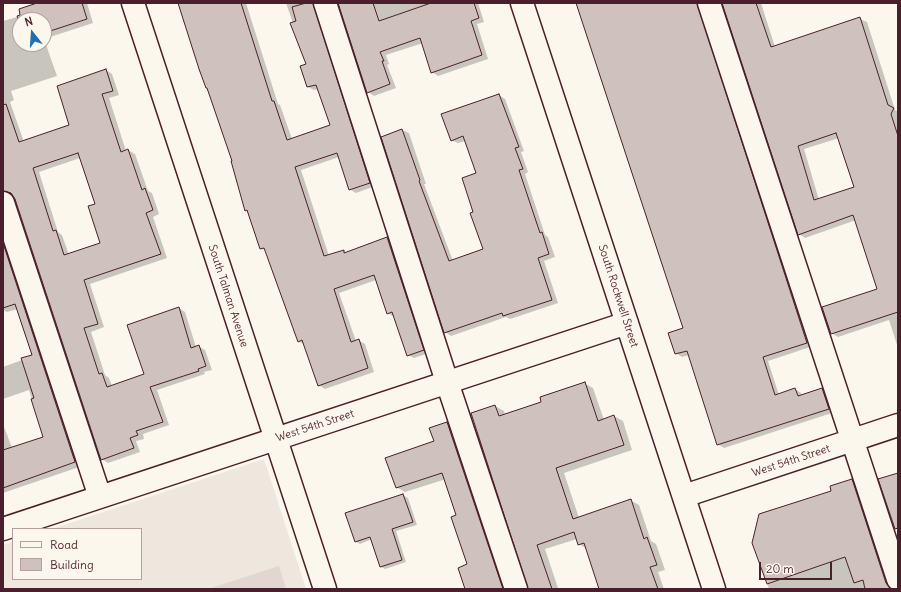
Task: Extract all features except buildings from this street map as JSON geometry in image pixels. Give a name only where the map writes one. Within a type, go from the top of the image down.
[{"type":"street","name":"South Talman Avenue","points":[[132,3],[325,589]]},
{"type":"street","points":[[325,3],[516,589]]},
{"type":"street","name":"South Rockwell Street","points":[[522,3],[714,589]]},
{"type":"street","points":[[709,3],[898,579]]},
{"type":"street","points":[[3,203],[100,497]]},
{"type":"street","name":"West 54th Street","points":[[3,529],[627,323]]},
{"type":"street","name":"West 54th Street","points":[[684,496],[898,425]]},
{"type":"shaded area","points":[[264,459],[306,589],[3,589],[3,545],[12,542],[12,580],[142,580],[142,528],[55,528]]},
{"type":"shaded area","points":[[279,566],[286,589],[208,589]]}]
